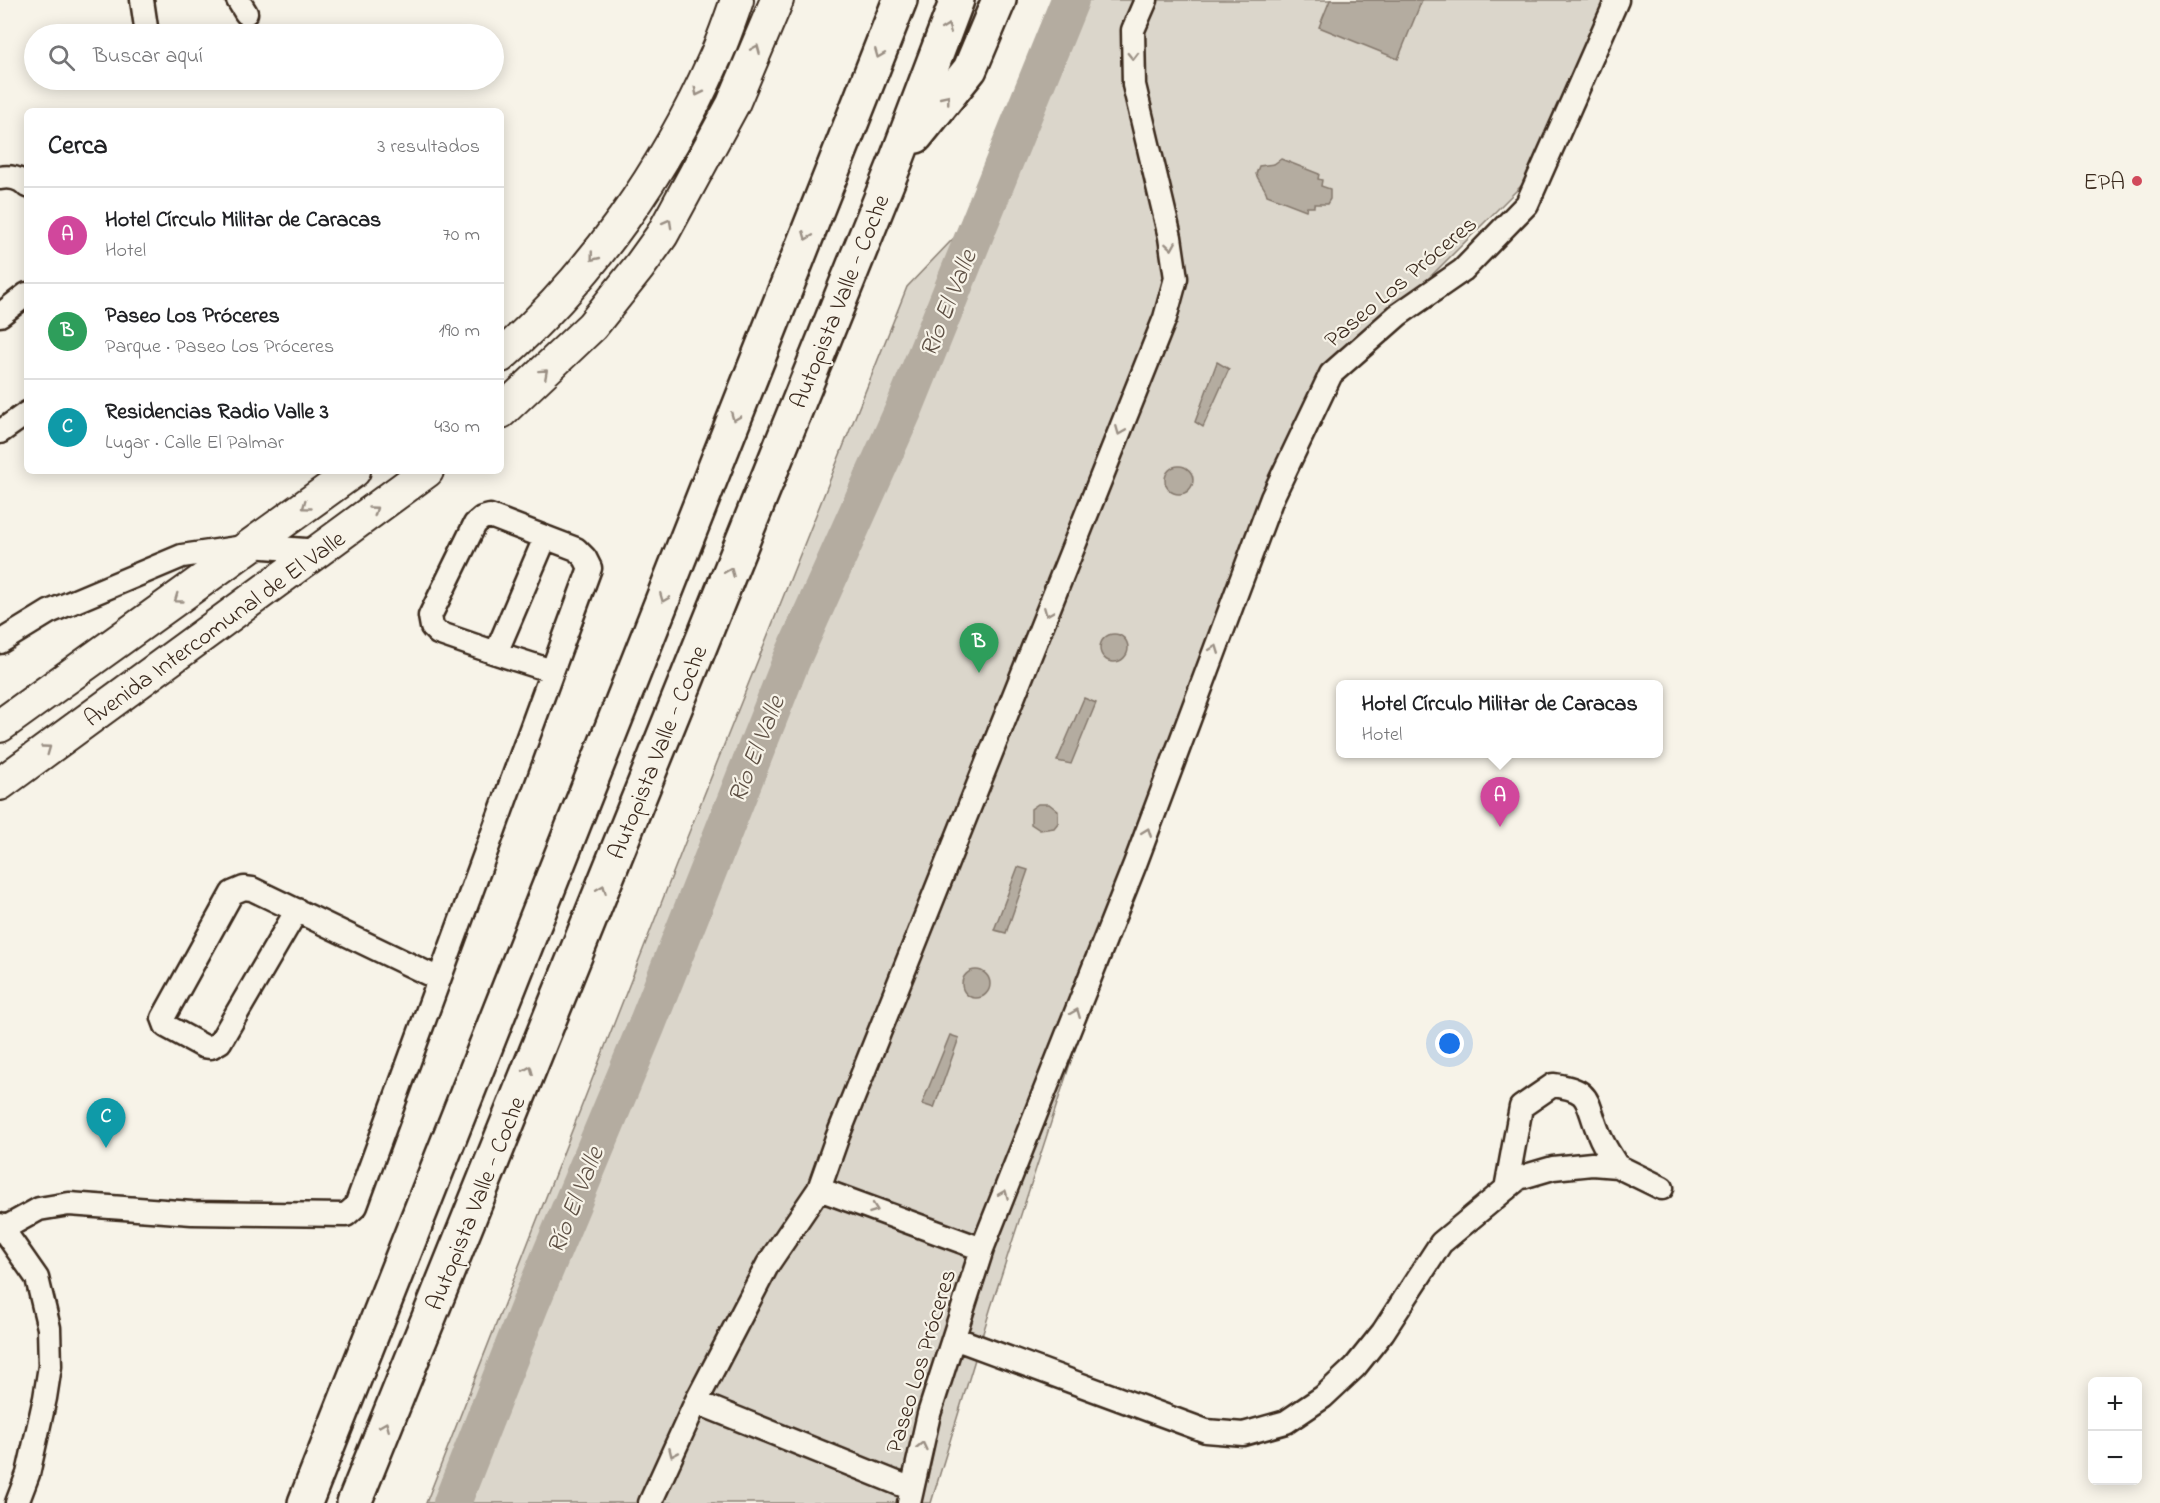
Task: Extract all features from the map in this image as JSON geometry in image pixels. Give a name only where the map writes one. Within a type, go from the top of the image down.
[{"type":"highway","name":"Autopista Valle - Coche","points":[[305,1503],[900,0]]},
{"type":"highway","name":"Autopista Valle - Coche","points":[[354,1503],[896,161],[957,0]]},
{"type":"highway","points":[[896,161],[970,69],[999,0]]},
{"type":"main road","points":[[504,353],[545,314],[614,233],[682,124],[715,60],[737,0]]},
{"type":"main road","points":[[504,409],[592,326],[662,235],[733,104],[777,0]]},
{"type":"main road","name":"Avenida Intercomunal de El Valle","points":[[2,721],[350,474]]},
{"type":"main road","name":"Avenida Intercomunal de El Valle","points":[[0,784],[423,474]]},
{"type":"street","points":[[142,0],[146,24]]},
{"type":"street","points":[[650,1503],[696,1402],[768,1264],[819,1189],[837,1138],[1165,318],[1176,278],[1170,237],[1134,85],[1133,30],[1146,0]]},
{"type":"street","name":"Paseo Los Próceres","points":[[696,1402],[910,1496],[929,1414],[982,1249],[1135,864],[1272,498],[1331,374],[1398,315],[1463,270],[1527,204],[1617,0]]},
{"type":"street","points":[[0,178],[11,178],[24,183]]},
{"type":"street","points":[[0,315],[24,296]]},
{"type":"street","points":[[0,432],[24,415]]},
{"type":"street","points":[[17,1503],[28,1474],[45,1398],[50,1365],[49,1328],[37,1278],[2,1227],[39,1209],[69,1204],[192,1213],[346,1215],[356,1206],[590,568],[585,558],[576,549],[490,516],[482,518],[475,524],[430,616],[432,627],[438,633],[552,671]]},
{"type":"street","points":[[496,653],[545,538]]},
{"type":"street","points":[[0,642],[49,612],[182,556],[251,546],[319,551]]},
{"type":"street","points":[[297,910],[220,1042],[211,1047],[203,1046],[166,1026],[163,1018],[232,893],[244,888],[252,889],[297,910],[439,979]]},
{"type":"street","points":[[1506,1189],[1521,1107],[1552,1085],[1573,1088],[1585,1096],[1599,1135],[1617,1166]]},
{"type":"street","points":[[954,1338],[1206,1431],[1243,1434],[1286,1422],[1323,1397],[1355,1367],[1383,1332],[1442,1243],[1519,1178],[1553,1168],[1592,1164],[1617,1166],[1662,1188]]},
{"type":"street","name":"Paseo Los Próceres","points":[[819,1189],[982,1249]]},
{"type":"shaded area","points":[[1087,0],[1619,0],[1547,160],[1346,361],[1270,501],[1135,864],[991,1307],[931,1503],[426,1503],[684,845],[907,287],[1015,174]]},
{"type":"shaded area","points":[[1330,0],[1422,0],[1398,59],[1319,27]]},
{"type":"shaded area","points":[[1281,159],[1319,174],[1318,179],[1322,180],[1321,186],[1330,189],[1330,199],[1327,204],[1314,204],[1314,207],[1307,207],[1306,210],[1267,195],[1256,174],[1259,166],[1274,164]]},
{"type":"shaded area","points":[[1217,362],[1229,369],[1203,427],[1195,422]]},
{"type":"shaded area","points":[[1179,466],[1189,470],[1193,480],[1189,490],[1179,494],[1169,490],[1165,480],[1169,470]]},
{"type":"shaded area","points":[[1114,634],[1124,638],[1128,648],[1124,658],[1114,662],[1104,658],[1100,648],[1104,638]]},
{"type":"shaded area","points":[[1084,698],[1096,703],[1071,764],[1057,761]]},
{"type":"shaded area","points":[[1038,804],[1049,804],[1058,811],[1058,823],[1054,828],[1040,830],[1031,824],[1031,809]]},
{"type":"shaded area","points":[[1018,867],[1028,870],[1006,933],[994,930]]},
{"type":"shaded area","points":[[976,970],[986,974],[990,984],[986,994],[976,998],[966,994],[962,984],[966,974]]},
{"type":"shaded area","points":[[950,1035],[959,1038],[934,1108],[922,1104]]},
{"type":"waterway","name":"Río El Valle","points":[[452,1503],[530,1305],[646,1027],[791,661],[904,409],[1070,0]]},
{"type":"place","name":"EPA","points":[[2137,181]]},
{"type":"place","name":"Paseo Los Próceres","points":[[979,673]]},
{"type":"place","name":"Hotel Círculo Militar de Caracas","points":[[1500,827]]},
{"type":"place","name":"Residencias Radio Valle 3","points":[[106,1148]]}]
